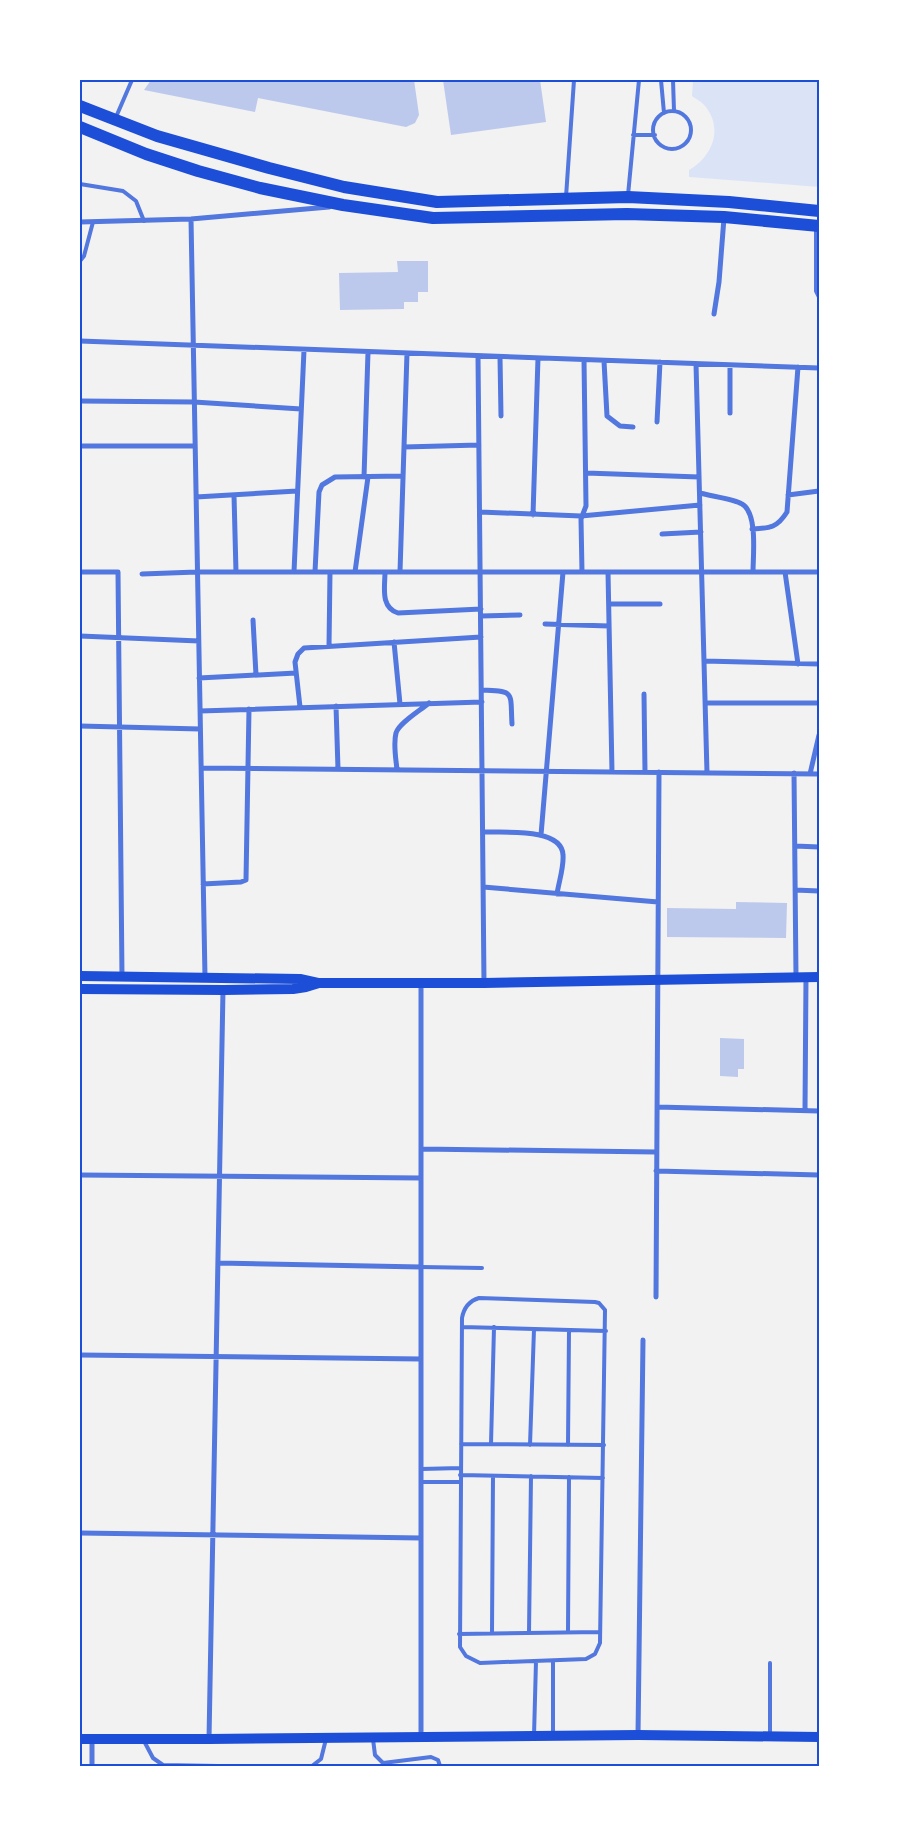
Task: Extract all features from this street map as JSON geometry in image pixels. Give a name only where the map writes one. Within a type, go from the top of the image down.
[{"type":"main road","points":[[80,106],[114,121],[202,149],[344,187],[437,202],[628,198],[729,202],[819,211]]},
{"type":"main road","points":[[80,127],[146,154],[260,188],[343,205],[433,218],[627,214],[724,217],[817,225]]},
{"type":"main road","points":[[80,976],[300,979],[319,984]]},
{"type":"main road","points":[[80,988],[224,990],[300,988],[319,984],[819,977]]},
{"type":"main road","points":[[80,1738],[208,1739],[638,1735],[770,1738],[819,1737]]},
{"type":"street","points":[[80,222],[191,219],[343,205]]},
{"type":"street","points":[[714,314],[719,282],[724,217]]},
{"type":"street","points":[[191,219],[205,978]]},
{"type":"street","points":[[80,341],[819,368]]},
{"type":"street","points":[[294,572],[304,350]]},
{"type":"street","points":[[354,572],[366,477],[368,352]]},
{"type":"street","points":[[400,572],[407,353]]},
{"type":"street","points":[[478,356],[484,983]]},
{"type":"street","points":[[500,357],[501,416]]},
{"type":"street","points":[[533,515],[538,358]]},
{"type":"street","points":[[582,572],[581,516],[586,506],[584,360]]},
{"type":"street","points":[[604,360],[607,416],[620,426],[633,427]]},
{"type":"street","points":[[657,422],[660,362]]},
{"type":"street","points":[[696,364],[707,773]]},
{"type":"street","points":[[730,366],[730,413]]},
{"type":"street","points":[[752,529],[771,528],[781,522],[787,512],[798,367]]},
{"type":"street","points":[[80,401],[194,402],[301,409]]},
{"type":"street","points":[[404,447],[479,445]]},
{"type":"street","points":[[80,446],[195,446]]},
{"type":"street","points":[[586,473],[699,477]]},
{"type":"street","points":[[315,572],[319,492],[322,485],[335,477],[403,476]]},
{"type":"street","points":[[788,495],[819,491]]},
{"type":"street","points":[[196,497],[297,492]]},
{"type":"street","points":[[700,494],[742,504],[749,512],[752,529],[752,572]]},
{"type":"street","points":[[234,495],[236,572]]},
{"type":"street","points":[[480,512],[581,516],[700,505]]},
{"type":"street","points":[[662,534],[701,532]]},
{"type":"street","points":[[80,572],[118,572],[122,976]]},
{"type":"street","points":[[142,574],[198,572],[819,572]]},
{"type":"street","points":[[328,646],[330,572]]},
{"type":"street","points":[[385,572],[385,602],[392,611],[398,613],[481,612],[520,615]]},
{"type":"street","points":[[541,834],[563,572]]},
{"type":"street","points":[[608,572],[612,772]]},
{"type":"street","points":[[784,572],[798,664]]},
{"type":"street","points":[[609,604],[660,604]]},
{"type":"street","points":[[253,620],[256,675]]},
{"type":"street","points":[[545,624],[609,626]]},
{"type":"street","points":[[80,636],[199,642]]},
{"type":"street","points":[[300,708],[295,662],[298,654],[304,648],[481,637]]},
{"type":"street","points":[[394,642],[400,704]]},
{"type":"street","points":[[704,661],[819,664]]},
{"type":"street","points":[[199,678],[296,673]]},
{"type":"street","points":[[482,690],[504,691],[507,693],[510,697],[512,724]]},
{"type":"street","points":[[644,694],[645,772]]},
{"type":"street","points":[[200,711],[482,702]]},
{"type":"street","points":[[397,770],[396,732],[429,703]]},
{"type":"street","points":[[706,703],[819,703]]},
{"type":"street","points":[[336,706],[338,769]]},
{"type":"street","points":[[203,884],[242,882],[246,880],[249,709]]},
{"type":"street","points":[[80,726],[200,729]]},
{"type":"street","points":[[810,774],[819,735]]},
{"type":"street","points":[[201,768],[819,774]]},
{"type":"street","points":[[656,1297],[659,772]]},
{"type":"street","points":[[794,773],[795,890],[801,978],[805,1111]]},
{"type":"street","points":[[483,832],[541,834],[551,837],[559,844],[564,853],[557,894]]},
{"type":"street","points":[[795,846],[819,847]]},
{"type":"street","points":[[483,887],[658,902]]},
{"type":"street","points":[[795,890],[819,891]]},
{"type":"street","points":[[421,983],[421,1737]]},
{"type":"street","points":[[208,1739],[224,990]]},
{"type":"street","points":[[657,1107],[819,1111]]},
{"type":"street","points":[[421,1149],[656,1152]]},
{"type":"street","points":[[656,1171],[819,1176]]},
{"type":"street","points":[[80,1175],[421,1178]]},
{"type":"street","points":[[218,1263],[421,1267]]},
{"type":"street","points":[[638,1735],[643,1340]]},
{"type":"street","points":[[80,1356],[421,1359]]},
{"type":"street","points":[[80,1533],[421,1538]]},
{"type":"street","points":[[92,1739],[92,1766]]},
{"type":"lane","points":[[114,121],[132,80]]},
{"type":"lane","points":[[566,200],[574,80]]},
{"type":"lane","points":[[628,198],[632,135],[639,80]]},
{"type":"lane","points":[[661,80],[664,113]]},
{"type":"lane","points":[[673,80],[674,111]]},
{"type":"lane","points":[[674,111],[681,113],[687,118],[691,132],[684,144],[678,148],[664,146],[654,135],[656,120],[664,113],[674,111]]},
{"type":"lane","points":[[632,135],[654,135]]},
{"type":"lane","points":[[80,184],[123,191],[136,201],[144,220]]},
{"type":"lane","points":[[80,261],[84,256],[93,222]]},
{"type":"lane","points":[[817,225],[818,272],[816,291],[819,297]]},
{"type":"lane","points":[[421,1267],[482,1268]]},
{"type":"lane","points":[[479,1298],[595,1302],[605,1310],[600,1643],[598,1649],[590,1657],[581,1660],[480,1663],[475,1662],[462,1652],[459,1641],[462,1327],[463,1312],[470,1302],[479,1298]]},
{"type":"lane","points":[[462,1327],[606,1331]]},
{"type":"lane","points":[[491,1444],[494,1328]]},
{"type":"lane","points":[[530,1445],[534,1329]]},
{"type":"lane","points":[[568,1445],[569,1330]]},
{"type":"lane","points":[[461,1444],[604,1445]]},
{"type":"lane","points":[[421,1469],[461,1468]]},
{"type":"lane","points":[[460,1475],[603,1478]]},
{"type":"lane","points":[[492,1633],[493,1476]]},
{"type":"lane","points":[[529,1633],[532,1476]]},
{"type":"lane","points":[[568,1632],[569,1478]]},
{"type":"lane","points":[[421,1482],[460,1482]]},
{"type":"lane","points":[[459,1634],[600,1632]]},
{"type":"lane","points":[[534,1737],[536,1661]]},
{"type":"lane","points":[[553,1661],[553,1737]]},
{"type":"lane","points":[[770,1663],[770,1738]]},
{"type":"lane","points":[[373,1737],[375,1755],[383,1763],[431,1757],[438,1760],[440,1766]]},
{"type":"lane","points":[[312,1766],[321,1759],[327,1738]]},
{"type":"lane","points":[[143,1739],[153,1758],[163,1764],[218,1766]]},
{"type":"shaded area","points":[[693,80],[819,80],[819,187],[689,177],[689,170],[704,158],[709,150],[713,142],[714,133],[711,115],[704,105],[692,96]]},
{"type":"building","points":[[151,80],[414,80],[419,115],[415,123],[406,127],[258,98],[255,112],[144,90]]},
{"type":"building","points":[[443,80],[540,80],[546,122],[451,135]]},
{"type":"building","points":[[397,261],[428,261],[428,292],[418,292],[418,302],[404,302],[404,309],[340,310],[339,273],[398,272]]},
{"type":"building","points":[[736,902],[787,903],[786,938],[667,937],[667,908],[736,909]]},
{"type":"building","points":[[720,1038],[744,1039],[744,1069],[738,1069],[738,1077],[720,1076]]}]
